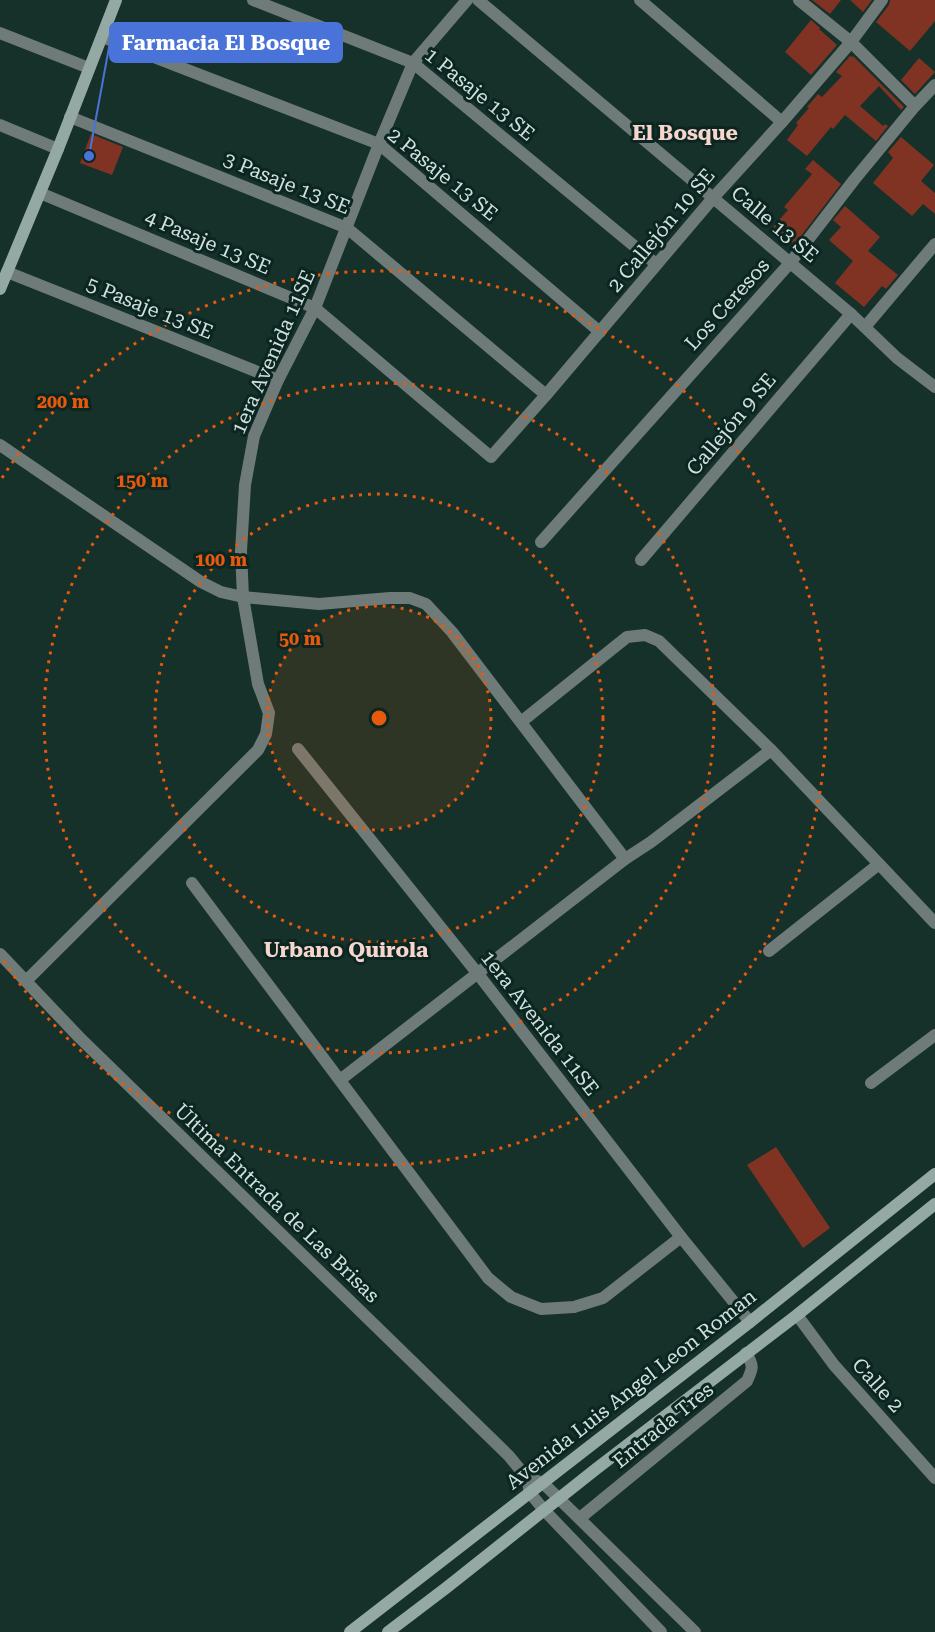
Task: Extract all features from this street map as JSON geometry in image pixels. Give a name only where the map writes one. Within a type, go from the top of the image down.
[{"type":"main road","points":[[0,289],[116,0]]},
{"type":"main road","name":"Avenida Luis Angel Leon Roman","points":[[350,1632],[750,1322],[935,1174]]},
{"type":"main road","name":"Avenida Luis Angel Leon Roman","points":[[388,1632],[935,1204]]},
{"type":"street","name":"1 Pasaje 13 SE","points":[[253,0],[282,5],[413,63],[656,264]]},
{"type":"street","name":"1era Avenida 11SE","points":[[26,981],[258,750],[266,734],[269,713],[258,684],[243,597],[241,551],[245,485],[254,436],[278,380],[315,308],[413,63],[467,0]]},
{"type":"street","name":"Calle 13 SE","points":[[478,0],[851,314],[897,358],[935,387]]},
{"type":"street","points":[[640,0],[782,122]]},
{"type":"street","points":[[799,0],[851,42],[915,106]]},
{"type":"street","name":"2 Callejón 10 SE","points":[[490,457],[851,42],[882,0]]},
{"type":"street","points":[[0,33],[89,68]]},
{"type":"street","name":"2 Pasaje 13 SE","points":[[102,37],[379,144],[600,332]]},
{"type":"street","name":"Los Ceresos","points":[[541,542],[790,263],[854,180],[935,85]]},
{"type":"street","name":"3 Pasaje 13 SE","points":[[70,117],[347,228],[546,395]]},
{"type":"street","points":[[0,125],[58,149]]},
{"type":"street","name":"4 Pasaje 13 SE","points":[[40,193],[315,308],[490,457]]},
{"type":"street","points":[[865,327],[930,259],[935,244]]},
{"type":"street","name":"5 Pasaje 13 SE","points":[[7,272],[278,380]]},
{"type":"street","name":"Callejón 9 SE","points":[[641,560],[851,314]]},
{"type":"street","points":[[0,446],[201,582],[221,592],[243,597],[319,604],[390,598],[410,598],[426,604],[452,632],[625,859]]},
{"type":"street","points":[[521,722],[627,637],[645,634],[659,641],[771,750],[935,923]]},
{"type":"street","name":"1era Avenida 11SE","points":[[298,748],[750,1322]]},
{"type":"street","points":[[340,1080],[625,859],[651,842],[771,750]]},
{"type":"street","points":[[769,951],[879,864]]},
{"type":"street","points":[[192,883],[488,1278],[512,1298],[541,1309],[574,1308],[603,1298],[681,1237]]},
{"type":"street","name":"Última Entrada de Las Brisas","points":[[0,954],[79,1037],[509,1456],[527,1478],[530,1493],[544,1510],[662,1632]]},
{"type":"street","points":[[871,1083],[935,1035]]},
{"type":"street","name":"Calle 2","points":[[796,1315],[834,1365],[935,1478]]},
{"type":"street","name":"Entrada Tres","points":[[580,1518],[747,1382],[753,1369],[746,1353]]},
{"type":"street","points":[[527,1478],[543,1483],[695,1632]]},
{"type":"building","points":[[812,0],[841,0],[830,14]]},
{"type":"building","points":[[850,0],[872,0],[863,12]]},
{"type":"building","points":[[890,0],[935,0],[935,21],[910,51],[876,22],[889,5]]},
{"type":"building","points":[[811,20],[837,45],[811,75],[785,52]]},
{"type":"building","points":[[850,56],[853,56],[904,107],[901,110],[879,86],[860,106],[883,126],[885,124],[888,126],[876,141],[845,115],[833,129],[831,127],[807,156],[787,140],[798,125],[796,123],[818,94],[822,97],[842,76],[836,72]]},
{"type":"building","points":[[919,58],[935,72],[915,94],[901,80]]},
{"type":"building","points":[[91,134],[123,147],[112,175],[80,163]]},
{"type":"building","points":[[901,137],[934,165],[921,181],[935,193],[935,214],[923,204],[912,216],[873,183],[893,158],[888,152]]},
{"type":"building","points":[[813,160],[841,184],[794,245],[773,227],[788,210],[784,207],[812,174],[805,169]]},
{"type":"building","points":[[845,206],[880,237],[868,251],[898,275],[886,289],[882,286],[864,307],[835,283],[853,261],[829,240],[841,227],[833,220]]},
{"type":"building","points":[[776,1147],[830,1228],[803,1248],[747,1165]]},
{"type":"place","name":"Farmacia El Bosque","points":[[89,156]]},
{"type":"district","name":"El Bosque","points":[[685,133]]},
{"type":"district","name":"Urbano Quirola","points":[[346,950]]}]
